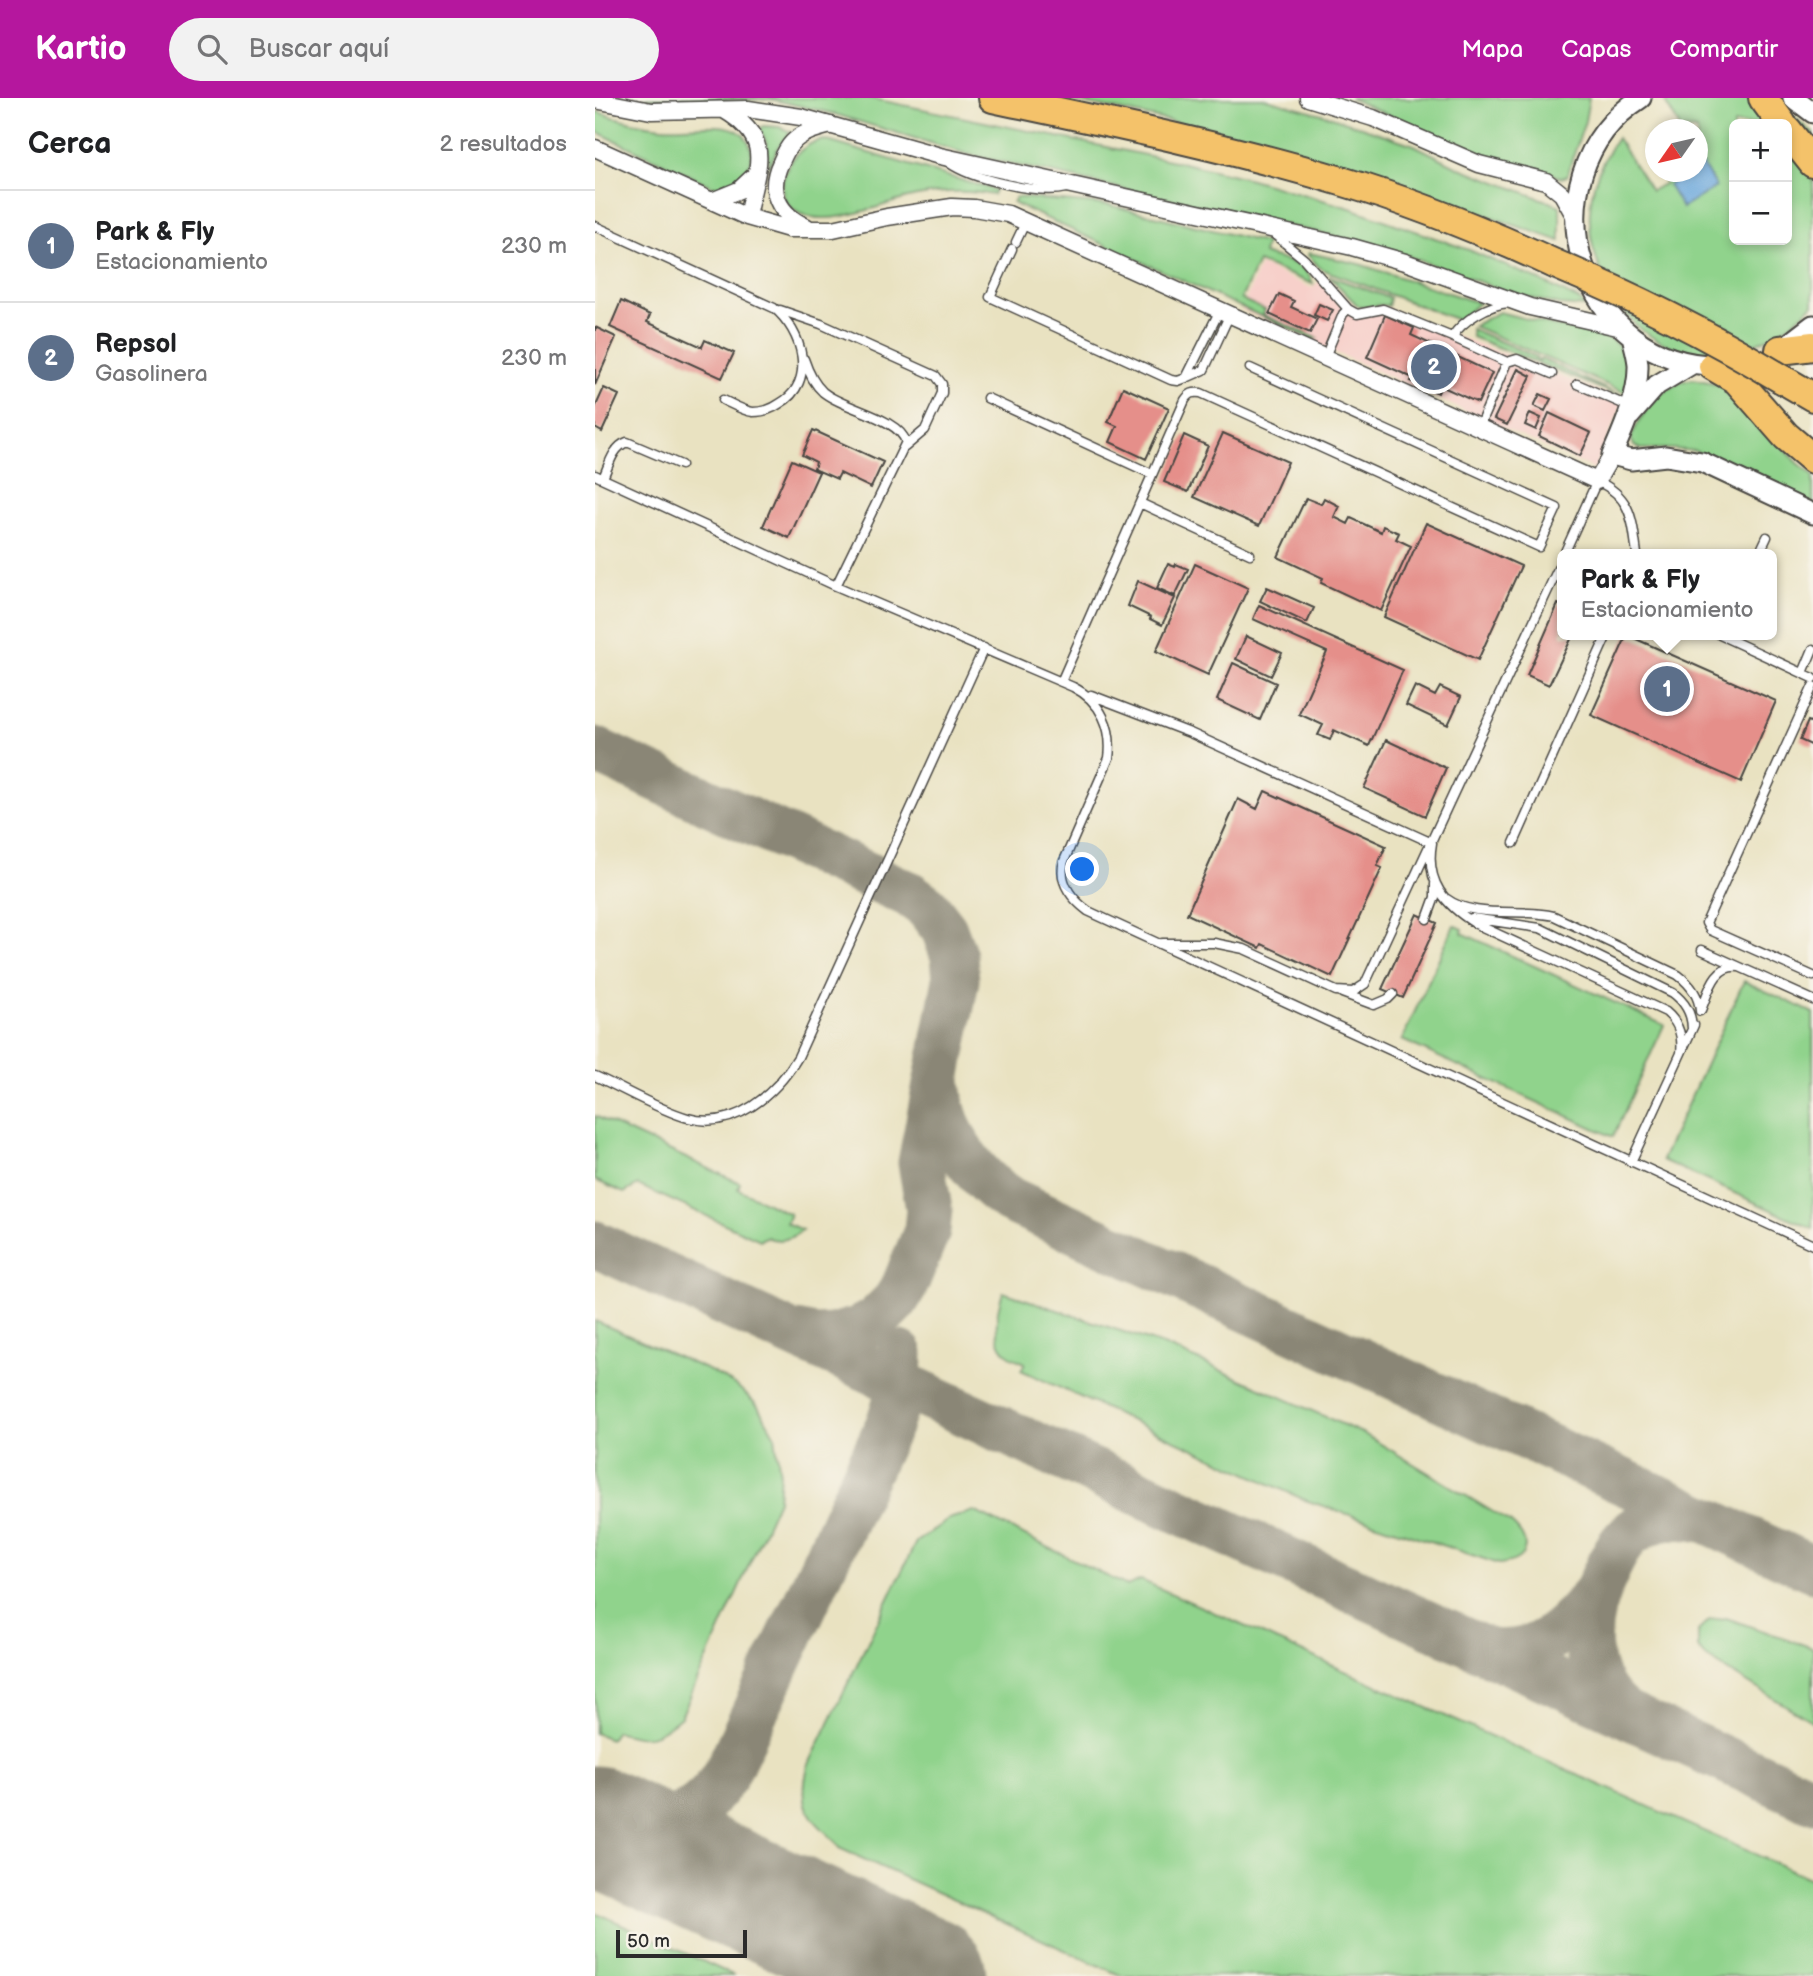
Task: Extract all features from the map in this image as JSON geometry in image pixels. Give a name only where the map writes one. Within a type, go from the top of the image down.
[{"type":"highway","points":[[993,98],[1213,146],[1343,181],[1482,231],[1655,308],[1720,342],[1813,397]]},
{"type":"highway","points":[[1763,98],[1778,119]]},
{"type":"highway","points":[[1792,136],[1813,163]]},
{"type":"highway","points":[[1780,349],[1813,346]]},
{"type":"highway","points":[[1703,365],[1737,380],[1786,436],[1813,459]]},
{"type":"street","points":[[1308,98],[1373,118],[1479,164],[1546,181],[1562,194],[1575,217]]},
{"type":"street","points":[[1641,98],[1618,116],[1596,144],[1580,183],[1575,217],[1576,234],[1585,272],[1603,306],[1627,332],[1653,351],[1703,365],[1747,362],[1792,343],[1813,326]]},
{"type":"street","points":[[1793,98],[1812,111]]},
{"type":"street","points":[[595,100],[651,111],[772,111],[940,156],[1352,247],[1405,262],[1515,303],[1627,332]]},
{"type":"street","points":[[724,110],[739,119],[754,135],[759,152],[747,217]]},
{"type":"street","points":[[747,217],[774,180],[792,143],[807,132],[831,125]]},
{"type":"street","points":[[595,148],[747,217],[789,229],[819,230],[951,207],[989,209],[1025,220],[1597,481],[1612,455],[1628,415],[1638,367],[1627,332]]},
{"type":"street","points":[[712,201],[739,190],[756,174]]},
{"type":"street","points":[[774,180],[775,196],[787,216],[806,227],[819,230]]},
{"type":"street","points":[[1628,415],[1657,385],[1703,365]]},
{"type":"street","points":[[1612,455],[1631,460],[1665,456],[1702,462],[1813,514]]},
{"type":"lane","points":[[1025,220],[990,297],[1178,381],[1186,378],[1225,312]]},
{"type":"lane","points":[[595,226],[774,307],[821,324],[939,379],[942,393],[925,429],[905,447],[836,586]]},
{"type":"lane","points":[[1263,228],[1292,247],[1348,309],[1357,314],[1383,309],[1507,362],[1517,359],[1552,374]]},
{"type":"lane","points":[[1452,337],[1462,325],[1482,312],[1499,304],[1515,303]]},
{"type":"lane","points":[[774,307],[785,316],[793,328],[809,373],[821,391],[898,429],[904,436],[905,447]]},
{"type":"lane","points":[[1325,357],[1343,314],[1348,309]]},
{"type":"lane","points":[[723,400],[754,412],[779,404],[790,397],[796,388],[803,353]]},
{"type":"lane","points":[[1479,427],[1507,362]]},
{"type":"lane","points":[[1061,682],[1189,394],[1202,393],[1539,547],[1557,508],[1249,368]]},
{"type":"lane","points":[[1577,384],[1628,415]]},
{"type":"lane","points":[[987,398],[1152,474]]},
{"type":"lane","points":[[681,465],[627,442],[615,450],[599,476],[836,586],[1110,704],[1190,733],[1431,843]]},
{"type":"lane","points":[[1566,549],[1597,481],[1615,490],[1626,503],[1632,520],[1636,549]]},
{"type":"lane","points":[[1140,503],[1250,554]]},
{"type":"lane","points":[[1761,549],[1767,537]]},
{"type":"lane","points":[[1336,991],[1353,992],[1365,984],[1557,571]]},
{"type":"lane","points":[[1514,843],[1605,640]]},
{"type":"lane","points":[[1733,640],[1813,678]]},
{"type":"lane","points":[[595,1076],[678,1114],[699,1120],[722,1118],[745,1110],[769,1095],[780,1083],[798,1057],[984,648]]},
{"type":"lane","points":[[1803,673],[1813,649]]},
{"type":"lane","points":[[1813,686],[1706,923],[1710,930],[1813,976]]},
{"type":"lane","points":[[1082,691],[1106,720],[1110,735],[1108,765],[1062,869],[1064,882],[1073,897],[1089,911],[1813,1245]]},
{"type":"lane","points":[[1431,843],[1430,861],[1438,894],[1456,912],[1476,924],[1666,1012],[1673,1018],[1681,1034],[1681,1053]]},
{"type":"lane","points":[[1427,919],[1438,894]]},
{"type":"lane","points":[[1438,894],[1452,903],[1472,909],[1532,912],[1554,916],[1678,975],[1697,996],[1700,1012]]},
{"type":"lane","points":[[1456,912],[1482,920],[1540,928],[1673,993],[1686,1006],[1692,1029]]},
{"type":"lane","points":[[1157,943],[1214,943],[1244,949],[1336,991],[1374,1005],[1388,999],[1393,993]]},
{"type":"lane","points":[[1702,950],[1813,1000]]},
{"type":"lane","points":[[1631,1162],[1719,972],[1726,967],[1739,967]]},
{"type":"shaded area","points":[[1260,265],[1312,288],[1324,276],[1354,306],[1362,310],[1384,307],[1624,401],[1594,469],[1241,310]]},
{"type":"green space","points":[[644,98],[869,98],[1179,162],[1251,179],[1350,208],[1469,250],[1539,280],[1579,300],[1586,307],[1559,305],[1511,293],[1379,246],[967,154],[831,113],[770,99],[683,102]]},
{"type":"green space","points":[[1056,98],[1263,98],[1329,116],[1414,145],[1460,168],[1560,206],[1560,241],[1305,155],[1189,125]]},
{"type":"green space","points":[[1350,98],[1589,98],[1585,121],[1567,176],[1561,178],[1537,168],[1495,160],[1472,152]]},
{"type":"green space","points":[[1676,98],[1754,98],[1792,116],[1813,133],[1813,304],[1776,334],[1755,344],[1733,350],[1687,350],[1664,343],[1643,331],[1613,295],[1594,251],[1590,213],[1592,194],[1597,175],[1617,138],[1651,191],[1664,182],[1708,182],[1708,119],[1675,119],[1665,102]]},
{"type":"green space","points":[[595,111],[654,126],[731,128],[747,139],[751,148],[749,168],[734,183],[712,186],[595,131]]},
{"type":"green space","points":[[763,126],[779,127],[791,132],[778,147],[769,167],[767,144],[760,129]]},
{"type":"green space","points":[[824,140],[995,190],[993,195],[965,192],[926,194],[828,218],[801,214],[789,206],[784,196],[786,171],[801,150]]},
{"type":"green space","points":[[1016,197],[1109,205],[1266,243],[1263,254],[1299,266],[1310,276],[1313,284],[1258,262],[1241,299],[1265,310],[1263,315],[1317,338],[1313,340],[1013,203]]},
{"type":"green space","points":[[1309,253],[1359,264],[1479,303],[1458,320],[1321,269]]},
{"type":"green space","points":[[1329,276],[1390,298],[1388,306],[1358,306]]},
{"type":"green space","points":[[1499,312],[1554,326],[1602,333],[1629,353],[1626,393],[1473,326]]},
{"type":"green space","points":[[1471,329],[1536,357],[1535,359],[1541,359],[1625,398],[1472,337]]},
{"type":"green space","points":[[1693,379],[1724,385],[1798,463],[1813,475],[1813,504],[1695,451],[1640,449],[1634,446],[1631,438],[1647,409],[1672,386]]},
{"type":"green space","points":[[1454,925],[1463,929],[1462,933],[1664,1025],[1613,1137],[1402,1040]]},
{"type":"green space","points":[[1744,981],[1813,1013],[1813,1229],[1662,1160]]},
{"type":"green space","points":[[595,1116],[740,1183],[738,1189],[790,1214],[786,1223],[802,1230],[785,1240],[766,1237],[760,1240],[638,1185],[624,1193],[595,1180]]},
{"type":"green space","points":[[1003,1292],[1166,1346],[1364,1434],[1511,1523],[1522,1537],[1525,1549],[1517,1559],[1499,1564],[1305,1500],[1021,1370],[1025,1363],[1007,1354],[998,1338],[997,1314]]},
{"type":"green space","points":[[595,1321],[710,1371],[737,1386],[757,1405],[775,1436],[780,1474],[778,1500],[681,1717],[651,1736],[636,1736],[616,1731],[610,1739],[595,1733]]},
{"type":"green space","points":[[974,1511],[1127,1586],[1141,1580],[1813,1880],[1813,1976],[1122,1976],[839,1848],[815,1821],[806,1805],[808,1766],[916,1542],[949,1519]]},
{"type":"green space","points":[[1726,1618],[1813,1648],[1813,1722],[1707,1658],[1698,1648],[1698,1631],[1710,1620]]},
{"type":"green space","points":[[595,1912],[735,1976],[595,1976]]},
{"type":"water","points":[[1708,174],[1716,187],[1682,208],[1668,185],[1673,182],[1708,182]]},
{"type":"building","points":[[1279,294],[1294,301],[1291,307],[1317,319],[1310,333],[1269,314]]},
{"type":"building","points":[[621,301],[650,315],[647,322],[702,347],[705,340],[734,353],[722,378],[610,327]]},
{"type":"building","points":[[1319,304],[1333,310],[1327,321],[1314,315]]},
{"type":"building","points":[[1385,315],[1414,328],[1411,335],[1492,373],[1478,403],[1441,386],[1438,393],[1367,357]]},
{"type":"building","points":[[595,327],[616,337],[595,385]]},
{"type":"building","points":[[1518,369],[1531,376],[1507,425],[1494,419]]},
{"type":"building","points":[[1123,387],[1169,408],[1146,459],[1110,442],[1117,426],[1108,422]]},
{"type":"building","points":[[604,388],[619,395],[602,432],[595,428],[595,408]]},
{"type":"building","points":[[1540,394],[1551,399],[1545,411],[1534,406]]},
{"type":"building","points":[[1530,413],[1541,418],[1536,430],[1525,425]]},
{"type":"building","points":[[1549,413],[1591,433],[1580,456],[1539,436]]},
{"type":"building","points":[[813,430],[883,462],[871,488],[840,473],[837,479],[814,469],[816,462],[802,455]]},
{"type":"building","points":[[1223,433],[1288,462],[1259,526],[1194,497]]},
{"type":"building","points":[[1184,435],[1208,446],[1188,492],[1164,482]]},
{"type":"building","points":[[792,460],[819,472],[789,538],[763,526]]},
{"type":"building","points":[[1306,498],[1321,504],[1324,498],[1339,506],[1334,517],[1348,524],[1351,518],[1381,532],[1383,526],[1399,533],[1396,539],[1411,546],[1381,611],[1321,583],[1323,578],[1278,557]]},
{"type":"building","points":[[1426,523],[1521,566],[1478,660],[1384,617]]},
{"type":"building","points":[[1168,564],[1188,569],[1175,596],[1157,588]]},
{"type":"building","points":[[1195,564],[1248,588],[1208,675],[1156,651]]},
{"type":"building","points":[[1138,581],[1175,598],[1162,625],[1128,606]]},
{"type":"building","points":[[1267,587],[1314,608],[1307,623],[1260,601]]},
{"type":"building","points":[[1259,605],[1403,670],[1369,746],[1334,730],[1330,740],[1318,735],[1323,725],[1299,714],[1327,652],[1253,619]]},
{"type":"building","points":[[1557,606],[1557,640],[1571,640],[1549,685],[1527,675]]},
{"type":"building","points":[[1246,636],[1282,653],[1271,676],[1236,659]]},
{"type":"building","points":[[1625,640],[1638,640],[1776,701],[1741,782],[1591,715]]},
{"type":"building","points":[[1233,663],[1276,683],[1260,720],[1217,700]]},
{"type":"building","points":[[1415,686],[1435,696],[1440,687],[1461,697],[1448,725],[1406,705]]},
{"type":"building","points":[[1808,721],[1813,723],[1813,746],[1800,740]]},
{"type":"building","points":[[1386,740],[1446,768],[1425,816],[1364,788]]},
{"type":"building","points":[[1265,791],[1386,846],[1377,866],[1382,868],[1332,977],[1262,944],[1260,948],[1187,914],[1238,799],[1257,809]]},
{"type":"building","points":[[1417,914],[1437,923],[1403,998],[1382,989]]},
{"type":"taxiway","points":[[595,750],[909,894],[927,907],[944,929],[954,956],[956,980],[921,1163],[929,1209],[927,1231],[904,1287],[895,1301],[875,1321],[858,1330],[833,1337],[815,1338],[796,1334]]},
{"type":"taxiway","points":[[938,1077],[944,1114],[959,1147],[981,1176],[1010,1200],[1813,1569]]},
{"type":"taxiway","points":[[595,1244],[1813,1800]]},
{"type":"taxiway","points":[[602,1829],[656,1824],[686,1814],[699,1806],[725,1776],[889,1424],[899,1392],[900,1354]]},
{"type":"taxiway","points":[[1625,1714],[1610,1701],[1599,1685],[1593,1668],[1589,1632],[1596,1594],[1622,1543],[1639,1527],[1672,1517],[1706,1520]]},
{"type":"taxiway","points":[[1486,1651],[1520,1651],[1548,1640],[1573,1620],[1595,1594]]},
{"type":"runway","points":[[595,1825],[927,1976]]},
{"type":"place","name":"Repsol","points":[[1434,367]]},
{"type":"place","name":"Park & Fly","points":[[1667,689]]}]
